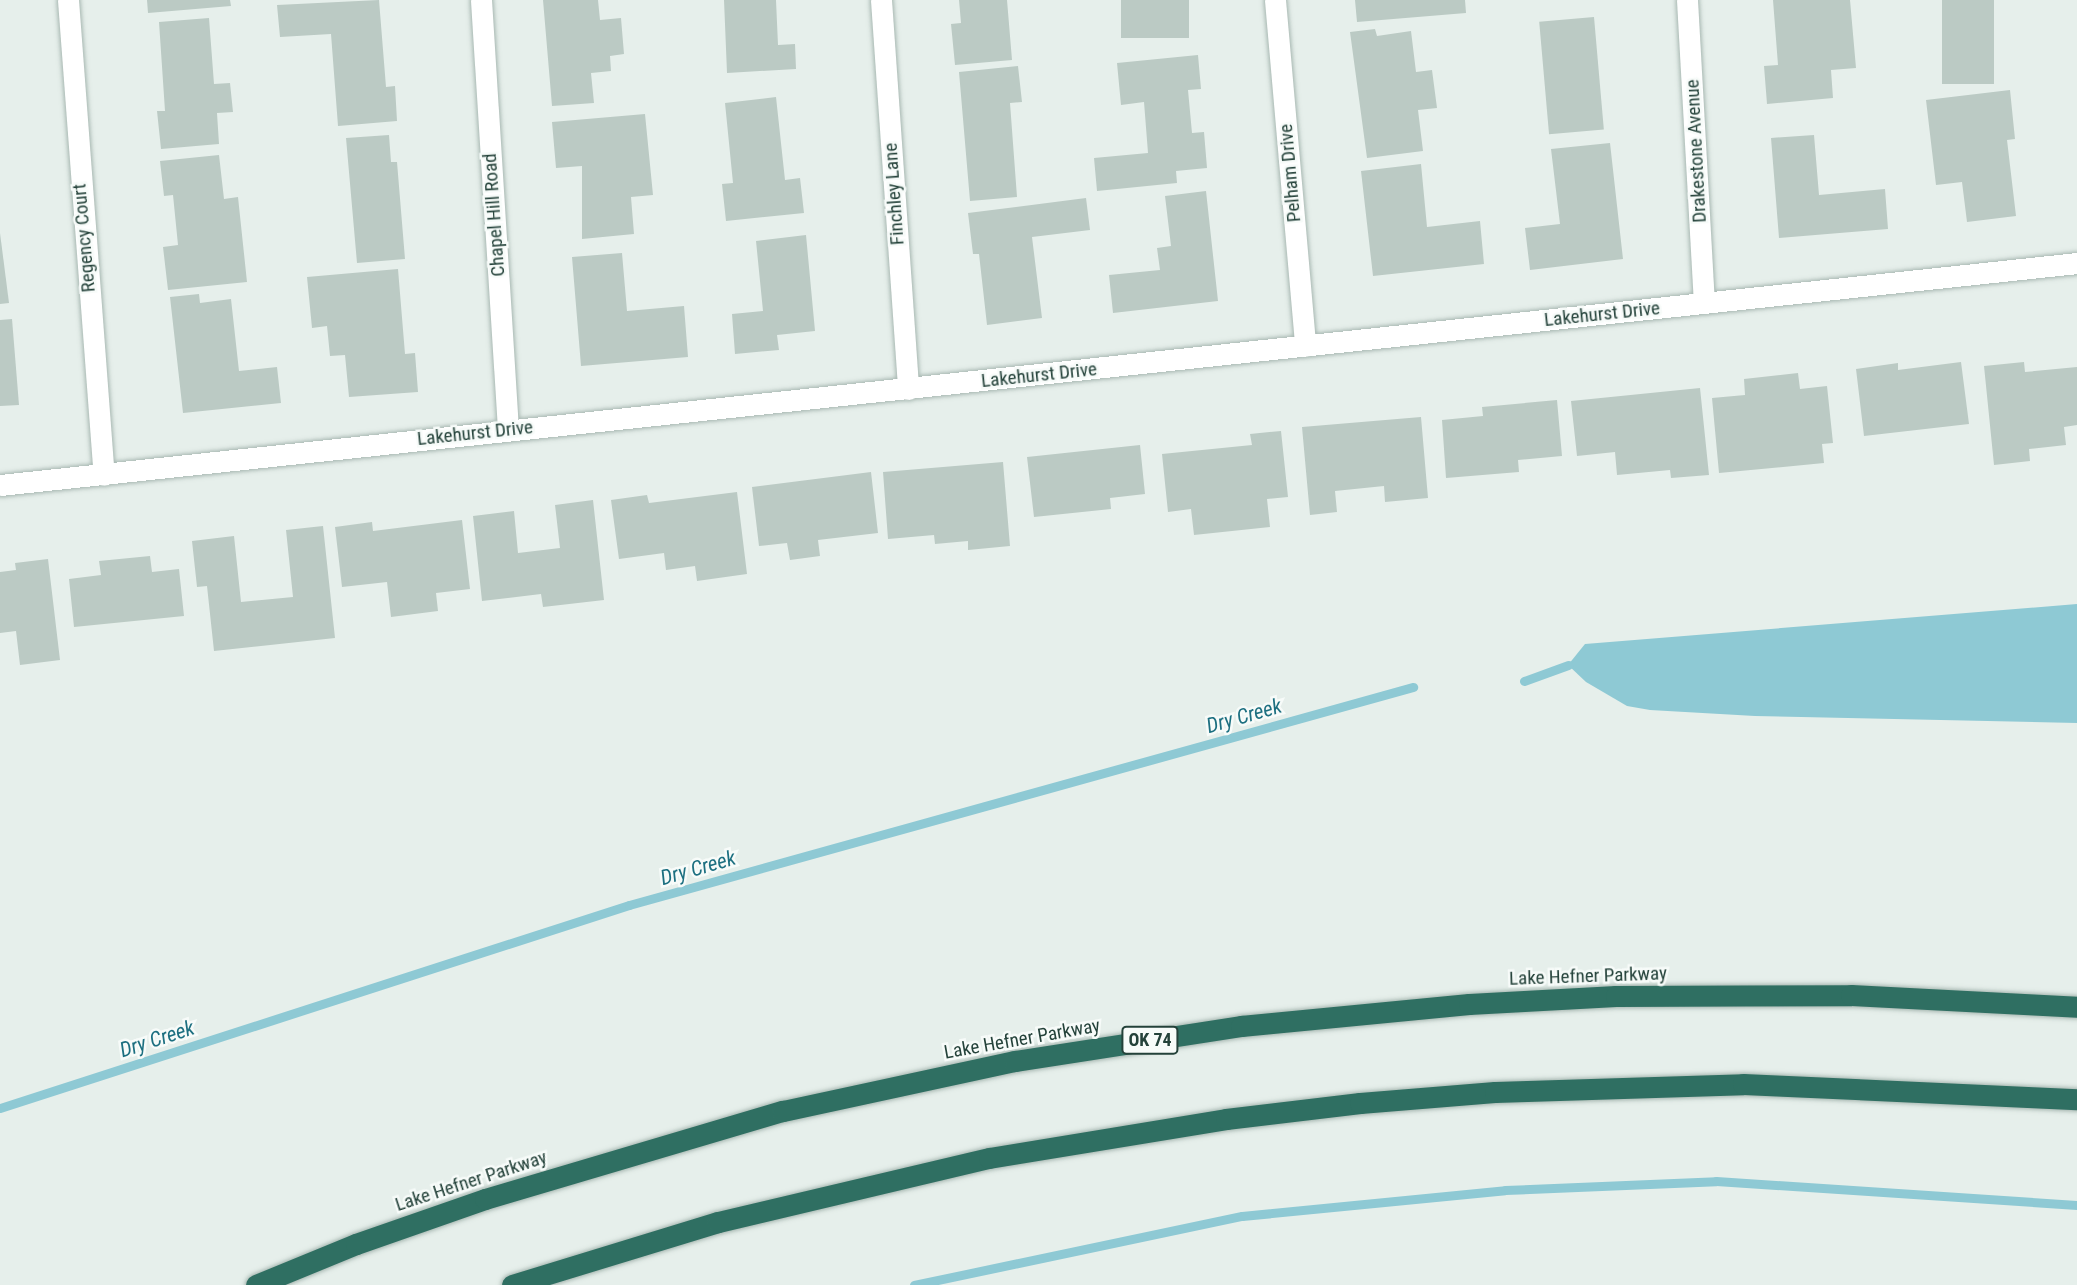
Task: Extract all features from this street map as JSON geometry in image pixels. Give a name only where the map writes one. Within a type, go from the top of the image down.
[{"type":"highway","name":"Lake Hefner Parkway","points":[[256,1285],[356,1244],[485,1199],[769,1115],[1015,1061],[1241,1026],[1469,1004],[1616,996],[1851,995],[2077,1007]]},
{"type":"highway","points":[[512,1285],[718,1222],[975,1161],[1226,1119],[1360,1103],[1495,1092],[1742,1084],[2077,1099]]},
{"type":"street","name":"Regency Court","points":[[68,0],[104,475]]},
{"type":"street","name":"Chapel Hill Road","points":[[481,0],[508,430]]},
{"type":"street","name":"Finchley Lane","points":[[881,0],[908,389]]},
{"type":"street","name":"Pelham Drive","points":[[1275,0],[1306,346]]},
{"type":"street","name":"Drakestone Avenue","points":[[1688,0],[1704,303]]},
{"type":"street","name":"Lakehurst Drive","points":[[0,485],[2077,263]]},
{"type":"water","points":[[2077,604],[2077,723],[1755,716],[1650,710],[1627,706],[1586,682],[1568,665],[1585,644]]},
{"type":"building","points":[[147,0],[230,0],[231,6],[148,13]]},
{"type":"building","points":[[379,0],[386,87],[395,86],[397,121],[338,126],[331,34],[280,37],[277,5]]},
{"type":"building","points":[[543,0],[598,0],[600,20],[621,18],[624,54],[610,56],[611,71],[591,73],[594,103],[552,106]]},
{"type":"building","points":[[724,0],[776,0],[778,45],[795,44],[796,69],[727,73]]},
{"type":"building","points":[[959,0],[1007,0],[1012,60],[955,65],[951,24],[961,23]]},
{"type":"building","points":[[1121,0],[1189,0],[1189,38],[1121,38]]},
{"type":"building","points":[[1355,0],[1465,0],[1466,13],[1357,22]]},
{"type":"building","points":[[1773,0],[1850,0],[1856,68],[1831,70],[1833,98],[1767,104],[1764,66],[1778,65]]},
{"type":"building","points":[[1942,0],[1994,0],[1994,84],[1942,84]]},
{"type":"building","points":[[1594,17],[1604,130],[1549,134],[1539,22]]},
{"type":"building","points":[[209,18],[214,84],[230,83],[233,112],[217,113],[219,144],[161,149],[157,111],[165,111],[159,22]]},
{"type":"building","points":[[1375,29],[1377,36],[1411,31],[1416,72],[1432,70],[1437,108],[1418,110],[1423,151],[1367,158],[1350,32]]},
{"type":"building","points":[[1198,55],[1201,89],[1188,90],[1192,133],[1204,132],[1207,168],[1176,171],[1177,183],[1097,191],[1094,158],[1148,153],[1144,102],[1121,105],[1117,63]]},
{"type":"building","points":[[1018,66],[1022,102],[1010,103],[1017,197],[970,201],[959,72]]},
{"type":"building","points":[[2010,90],[2015,139],[2007,140],[2016,216],[1967,222],[1962,182],[1936,185],[1926,100]]},
{"type":"building","points":[[776,97],[785,180],[800,178],[804,213],[726,221],[722,184],[733,183],[725,103]]},
{"type":"building","points":[[645,114],[653,195],[631,197],[634,234],[582,239],[582,166],[556,168],[552,122]]},
{"type":"building","points":[[389,135],[391,162],[397,162],[405,259],[357,263],[346,138]]},
{"type":"building","points":[[1814,135],[1819,195],[1885,189],[1888,229],[1779,238],[1771,138]]},
{"type":"building","points":[[1610,143],[1623,259],[1530,270],[1525,228],[1560,224],[1551,149]]},
{"type":"building","points":[[219,155],[224,199],[238,197],[247,282],[168,290],[163,247],[178,245],[173,195],[164,196],[160,161]]},
{"type":"building","points":[[1421,164],[1427,227],[1480,221],[1484,264],[1373,276],[1361,171]]},
{"type":"building","points":[[1206,191],[1218,301],[1113,313],[1109,275],[1160,270],[1157,248],[1171,246],[1165,196]]},
{"type":"building","points":[[1086,198],[1090,230],[1032,237],[1042,318],[987,325],[979,254],[973,254],[968,213]]},
{"type":"building","points":[[0,233],[9,303],[0,304]]},
{"type":"building","points":[[806,235],[815,331],[777,335],[779,350],[735,354],[732,314],[763,311],[756,241]]},
{"type":"building","points":[[622,253],[627,311],[684,306],[688,357],[581,366],[572,257]]},
{"type":"building","points":[[398,269],[405,354],[415,353],[418,392],[349,397],[345,355],[330,356],[327,326],[312,328],[307,277]]},
{"type":"building","points":[[199,294],[200,303],[231,299],[239,371],[277,367],[281,403],[183,413],[170,297]]},
{"type":"building","points":[[12,319],[19,405],[0,406],[0,320]]},
{"type":"building","points":[[1961,362],[1969,424],[1864,436],[1856,369],[1898,363],[1898,370]]},
{"type":"building","points":[[2024,362],[2025,372],[2077,367],[2077,425],[2064,427],[2066,445],[2029,449],[2030,461],[1994,465],[1984,366]]},
{"type":"building","points":[[1798,373],[1800,389],[1827,386],[1833,443],[1822,444],[1824,463],[1719,473],[1712,398],[1745,395],[1744,379]]},
{"type":"building","points":[[1700,388],[1709,475],[1671,478],[1670,470],[1617,475],[1615,452],[1577,456],[1571,401]]},
{"type":"building","points":[[1557,400],[1562,456],[1518,460],[1519,472],[1446,478],[1442,420],[1483,416],[1482,407]]},
{"type":"building","points":[[1421,417],[1428,498],[1385,502],[1384,486],[1335,491],[1337,512],[1310,515],[1302,427]]},
{"type":"building","points":[[1281,431],[1288,497],[1267,499],[1270,527],[1194,535],[1191,509],[1168,512],[1162,454],[1252,445],[1250,434]]},
{"type":"building","points":[[1140,445],[1145,494],[1110,498],[1111,509],[1034,517],[1027,457]]},
{"type":"building","points":[[1003,462],[1010,546],[968,550],[968,541],[935,544],[934,535],[888,539],[883,472]]},
{"type":"building","points":[[871,472],[878,533],[818,540],[820,556],[790,560],[787,543],[759,546],[752,487]]},
{"type":"building","points":[[737,492],[747,574],[697,581],[695,566],[666,570],[664,553],[619,559],[611,500],[647,495],[649,503]]},
{"type":"building","points":[[593,500],[604,600],[543,607],[541,594],[482,601],[473,516],[514,511],[518,553],[560,548],[555,505]]},
{"type":"building","points":[[462,520],[470,589],[436,593],[438,611],[391,617],[387,582],[342,587],[335,527],[372,522],[373,531]]},
{"type":"building","points":[[323,526],[335,638],[214,651],[207,586],[197,587],[192,541],[234,536],[241,602],[293,597],[286,530]]},
{"type":"building","points":[[150,556],[152,572],[179,569],[184,616],[74,627],[69,579],[101,575],[99,561]]},
{"type":"building","points":[[48,559],[60,660],[20,665],[16,631],[0,633],[0,572],[16,570],[15,563]]},
{"type":"waterway","name":"Dry Creek","points":[[1524,681],[1568,665]]},
{"type":"waterway","name":"Dry Creek","points":[[0,1108],[629,905],[1413,687]]},
{"type":"waterway","points":[[914,1285],[1242,1216],[1505,1190],[1716,1181],[2077,1205]]}]
